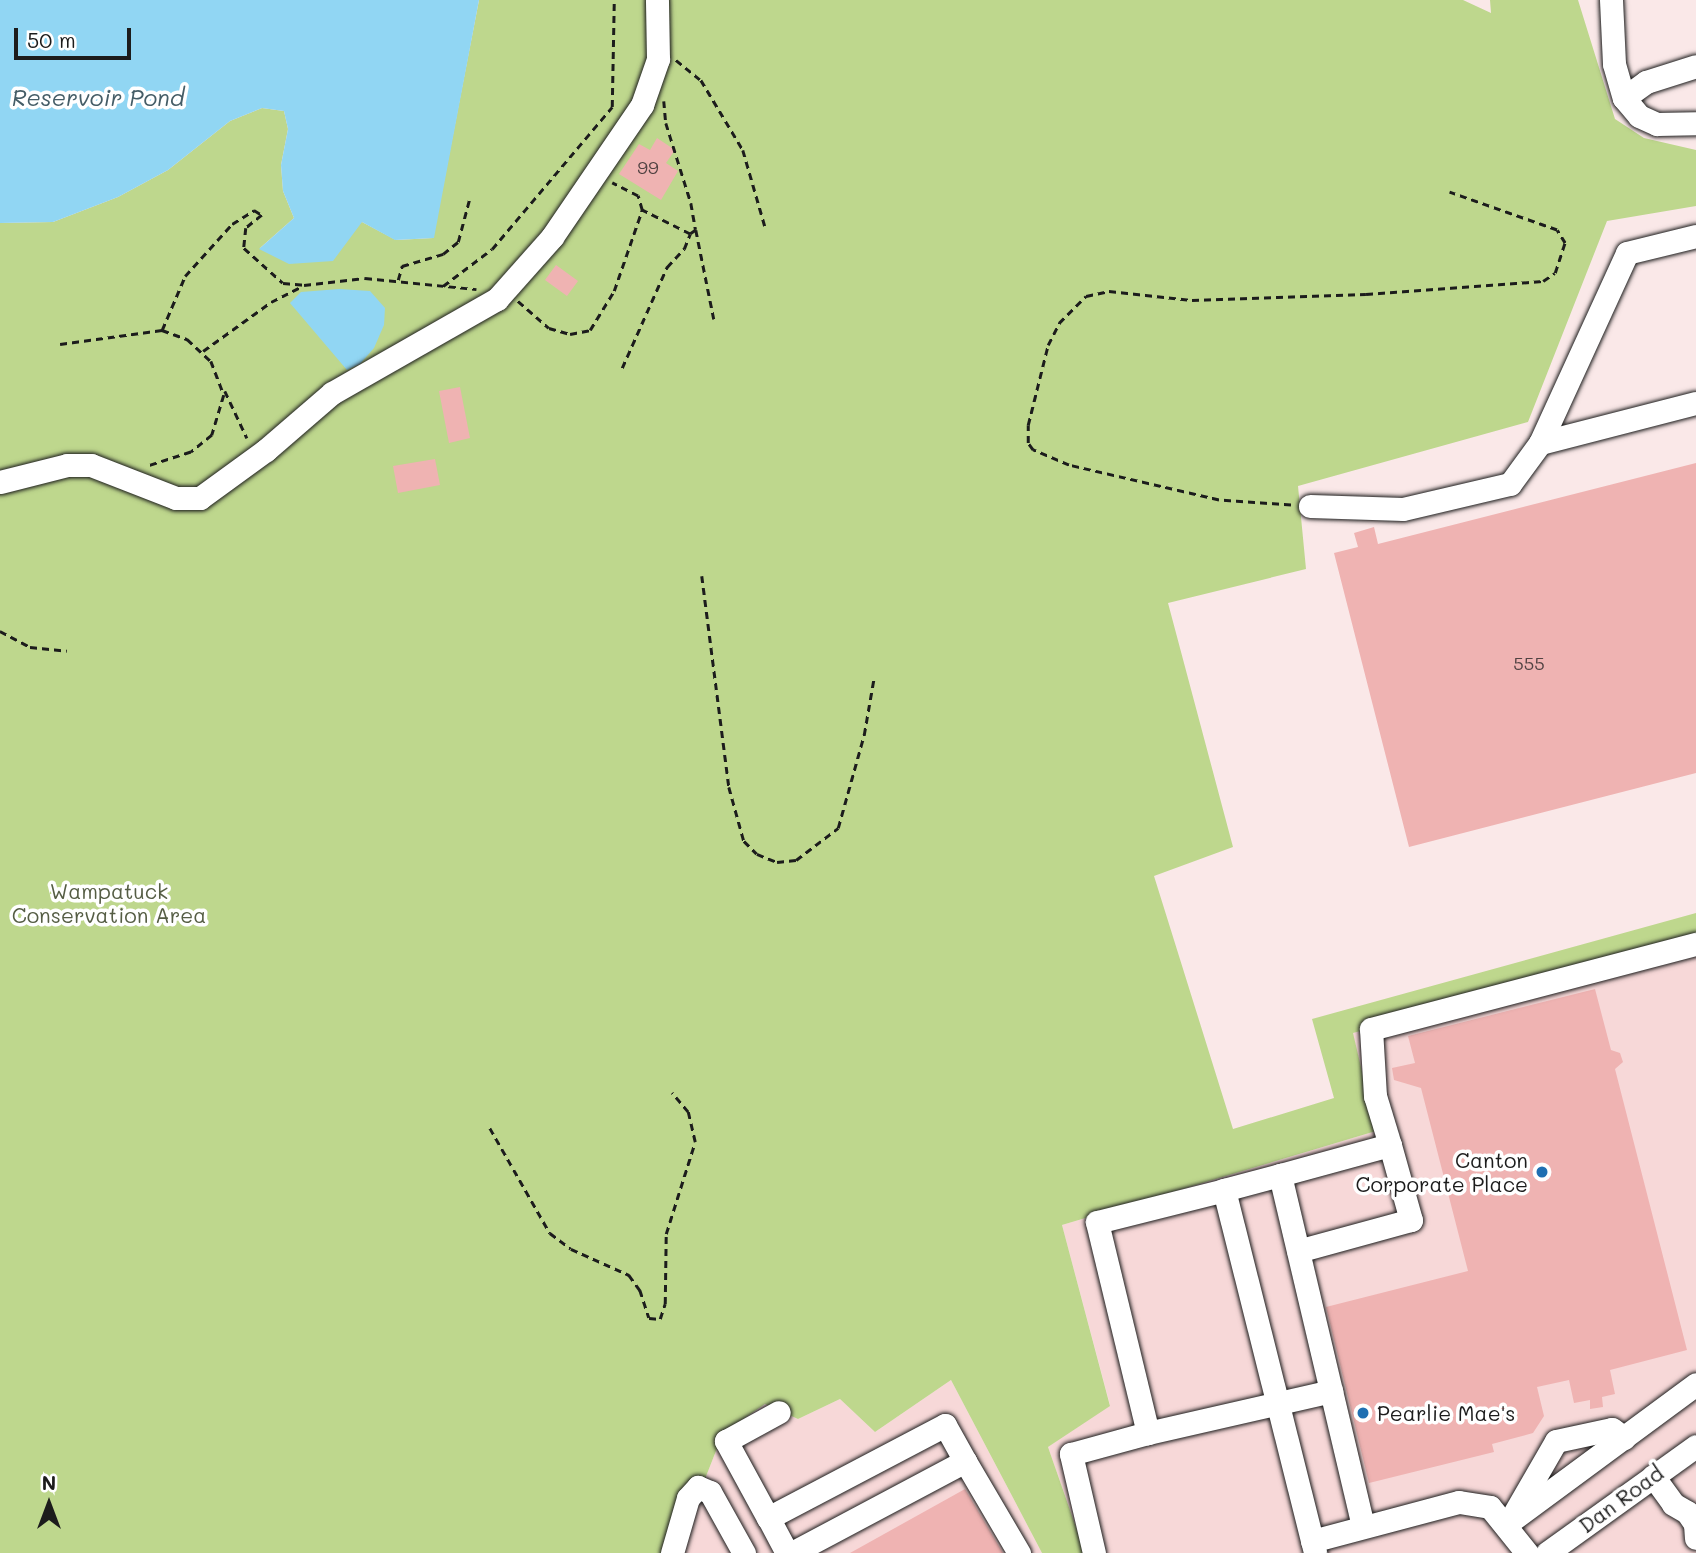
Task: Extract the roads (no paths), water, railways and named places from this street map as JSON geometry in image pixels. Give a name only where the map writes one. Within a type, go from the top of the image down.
[{"type":"street","points":[[0,482],[67,464],[91,464],[176,498],[200,498],[255,459],[332,393],[501,296],[597,175],[642,104],[658,60],[657,0]]},
{"type":"street","points":[[1611,0],[1614,64],[1624,98],[1639,116],[1657,124],[1696,123]]},
{"type":"street","points":[[1624,98],[1646,82],[1696,66]]},
{"type":"street","points":[[1310,506],[1403,509],[1510,484],[1540,443],[1627,253],[1696,236]]},
{"type":"street","points":[[1540,443],[1696,403]]},
{"type":"street","points":[[1298,1251],[1411,1220],[1375,1096],[1371,1029],[1696,944]]},
{"type":"street","points":[[1148,1433],[1097,1223],[1390,1144]]},
{"type":"street","points":[[1280,1175],[1363,1526]]},
{"type":"street","points":[[1224,1190],[1313,1547],[1363,1526],[1459,1502],[1490,1507],[1508,1522],[1527,1553]]},
{"type":"street","points":[[1508,1522],[1696,1384]]},
{"type":"street","points":[[1094,1553],[1071,1454],[1148,1433],[1331,1391]]},
{"type":"street","points":[[779,1412],[726,1441],[790,1553],[965,1461]]},
{"type":"street","points":[[768,1518],[946,1425],[1019,1553]]},
{"type":"street","points":[[1508,1522],[1556,1441],[1612,1429],[1624,1438]]},
{"type":"street","name":"Dan Road","points":[[1547,1553],[1696,1446]]},
{"type":"street","points":[[1653,1476],[1673,1504],[1687,1511],[1696,1538],[1695,1553]]},
{"type":"street","points":[[671,1553],[688,1498],[698,1487],[710,1493],[744,1553]]},
{"type":"water","name":"Reservoir Pond","points":[[0,0],[479,0],[434,238],[395,240],[362,222],[333,261],[289,264],[259,249],[294,218],[283,191],[281,165],[288,129],[284,111],[262,108],[230,121],[168,170],[118,197],[53,222],[0,223]]},
{"type":"water","points":[[339,289],[370,291],[385,308],[384,325],[374,348],[360,364],[347,370],[290,303],[301,292]]},
{"type":"place","name":"Canton Corporate Place","points":[[1542,1172]]},
{"type":"place","name":"Pearlie Mae's","points":[[1363,1413]]},
{"type":"park label","name":"Wampatuck Conservation Area","points":[[109,903]]}]
